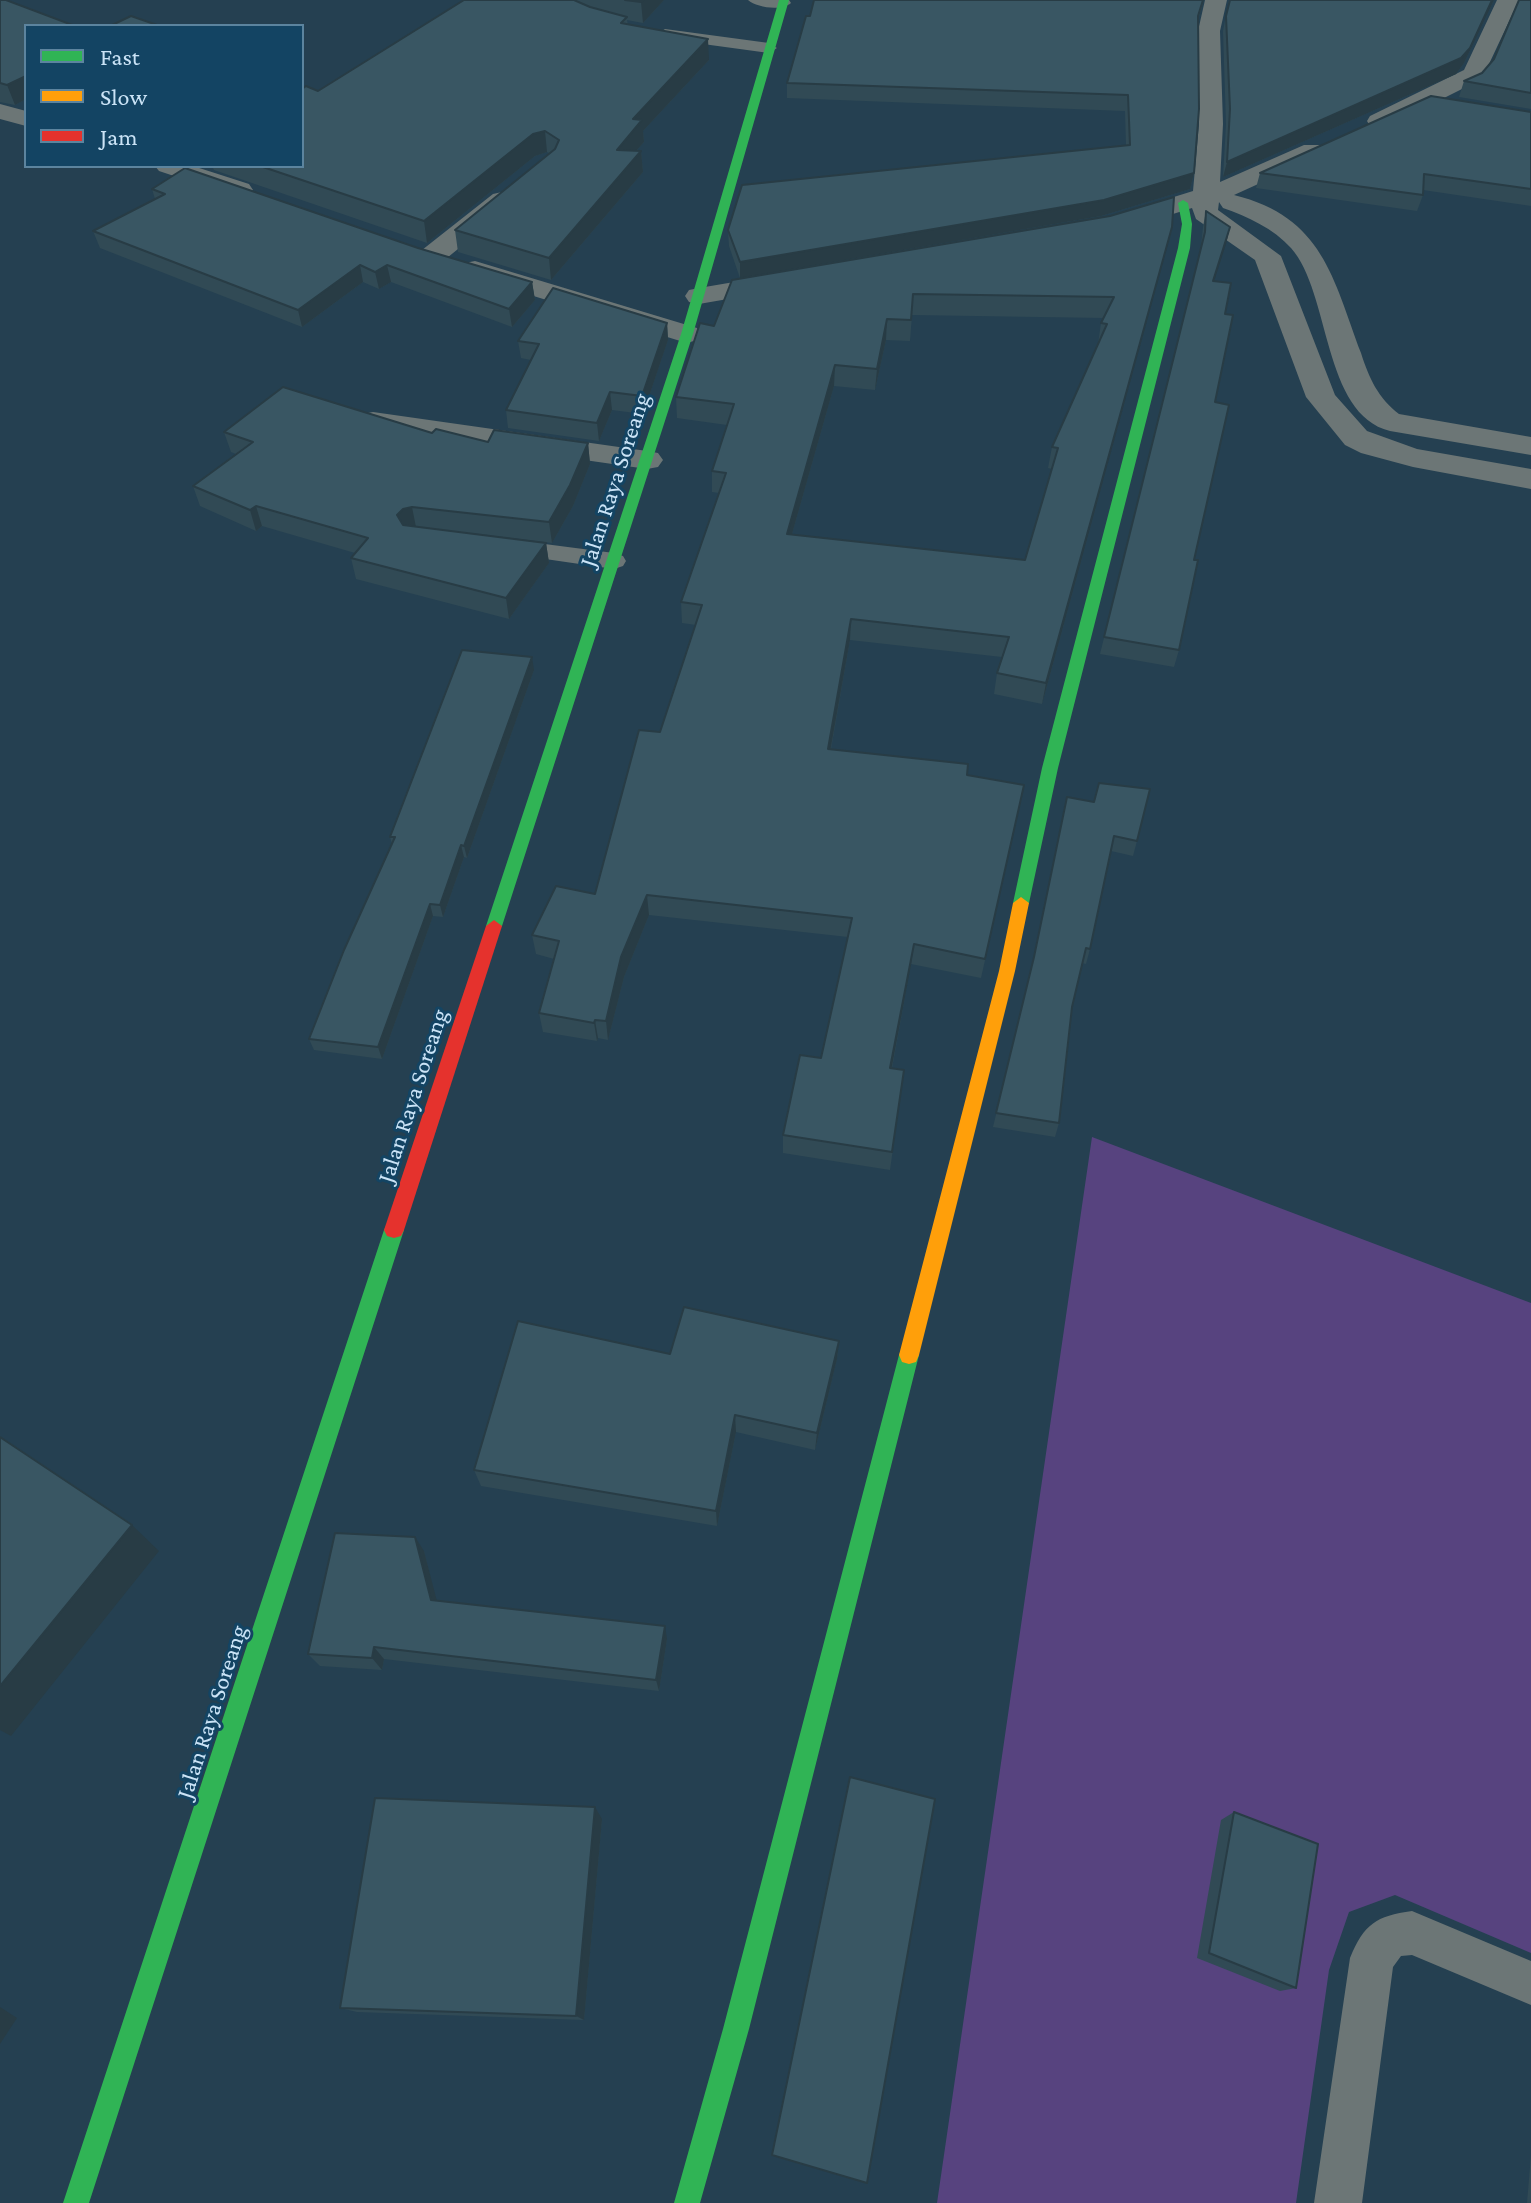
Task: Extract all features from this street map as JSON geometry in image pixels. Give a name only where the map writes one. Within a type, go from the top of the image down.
[{"type":"main road","name":"Jalan Raya Soreang","points":[[76,2203],[647,460],[699,296],[783,2]]},
{"type":"main road","points":[[687,2203],[744,1998],[1007,971],[1050,768],[1195,199]]},
{"type":"street","points":[[1216,0],[1209,31],[1211,124],[1195,199],[1205,213],[1267,256],[1321,397],[1356,438],[1372,446],[1413,458],[1531,479]]},
{"type":"street","points":[[1119,222],[1195,199],[1426,101],[1474,74],[1508,0]]},
{"type":"street","points":[[1426,101],[1468,108]]},
{"type":"street","points":[[0,111],[24,118]]},
{"type":"street","points":[[174,168],[261,197]]},
{"type":"street","points":[[432,256],[524,183]]},
{"type":"street","points":[[1195,199],[1237,204],[1290,233],[1303,245],[1315,263],[1354,373],[1369,403],[1384,419],[1531,446]]},
{"type":"street","points":[[404,246],[687,334]]},
{"type":"street","points":[[699,296],[808,277]]},
{"type":"street","points":[[373,421],[647,460]]},
{"type":"lane","points":[[756,0],[783,2]]},
{"type":"lane","points":[[651,32],[769,48]]},
{"type":"lane","points":[[477,544],[614,561]]},
{"type":"lane","points":[[1338,2203],[1372,1958],[1389,1936],[1412,1933],[1531,1983]]},
{"type":"shaded area","points":[[1092,1137],[1531,1303],[1531,1953],[1395,1895],[1349,1912],[1329,1970],[1296,2203],[937,2203]]},
{"type":"building","points":[[0,0],[70,24],[24,24],[24,77],[7,85],[0,83]]},
{"type":"building","points":[[464,0],[574,0],[627,17],[621,23],[708,39],[633,119],[642,120],[617,150],[641,151],[549,258],[455,230],[555,149],[559,140],[545,131],[533,134],[424,221],[266,168],[304,168],[304,88],[318,91]]},
{"type":"building","points":[[814,0],[1203,0],[1198,16],[1199,109],[1194,173],[1104,200],[740,262],[728,230],[742,185],[1130,145],[1128,95],[787,83],[806,16],[810,16]]},
{"type":"building","points":[[1230,0],[1492,0],[1470,48],[1461,58],[1227,162],[1230,109],[1226,16]]},
{"type":"building","points":[[1519,0],[1531,0],[1531,93],[1464,81],[1482,73],[1494,59]]},
{"type":"building","points":[[131,16],[154,24],[114,24]]},
{"type":"building","points":[[1431,96],[1531,112],[1531,189],[1424,174],[1423,195],[1260,173]]},
{"type":"building","points":[[185,168],[418,248],[532,282],[509,309],[387,265],[375,272],[360,265],[298,310],[93,231],[165,194],[152,189]]},
{"type":"building","points":[[1174,197],[1172,227],[1046,683],[997,673],[1009,637],[851,619],[828,749],[968,764],[967,775],[1024,785],[985,959],[914,944],[890,1068],[904,1070],[892,1152],[783,1135],[800,1055],[821,1058],[852,918],[647,895],[621,957],[606,1021],[595,1020],[594,1023],[539,1013],[559,941],[532,935],[556,886],[595,894],[639,730],[660,732],[702,605],[681,602],[726,473],[712,471],[734,404],[676,397],[700,323],[714,326],[732,280],[1110,216]],"holes":[[[913,294],[1114,297],[1101,323],[1107,324],[1052,447],[1058,448],[1025,560],[787,534],[835,365],[877,369],[887,319],[911,320]]]},
{"type":"building","points":[[1206,211],[1230,227],[1213,281],[1231,283],[1225,314],[1233,315],[1215,402],[1229,405],[1194,560],[1198,560],[1179,650],[1104,637],[1205,232]]},
{"type":"building","points":[[553,288],[667,323],[642,396],[610,392],[597,423],[506,410],[539,344],[518,341]]},
{"type":"building","points":[[283,387],[432,433],[436,429],[488,442],[494,430],[588,443],[570,485],[549,522],[412,507],[403,509],[397,515],[403,525],[546,543],[506,598],[351,558],[368,538],[256,506],[250,510],[193,486],[253,442],[224,432]]},
{"type":"building","points":[[462,650],[532,657],[464,846],[461,845],[440,905],[430,904],[378,1047],[309,1039],[344,950],[395,837],[390,837]]},
{"type":"building","points":[[1099,783],[1150,789],[1137,841],[1114,836],[1090,949],[1086,948],[1072,1007],[1059,1123],[996,1113],[1034,957],[1067,797],[1094,802]]},
{"type":"building","points":[[684,1307],[839,1341],[817,1433],[735,1415],[716,1511],[474,1470],[518,1321],[670,1354]]},
{"type":"building","points":[[0,1437],[132,1525],[0,1686]]},
{"type":"building","points":[[335,1533],[415,1537],[431,1600],[665,1626],[656,1680],[374,1647],[372,1658],[308,1654]]},
{"type":"building","points":[[850,1777],[935,1799],[867,2183],[772,2155]]},
{"type":"building","points":[[375,1798],[595,1807],[576,2016],[340,2008]]},
{"type":"building","points":[[1234,1812],[1318,1844],[1296,1988],[1209,1953]]},
{"type":"traffic: fast","points":[[494,926],[687,334],[784,0]]},
{"type":"traffic: fast","points":[[1021,903],[1050,768],[1184,248],[1187,224],[1183,203]]},
{"type":"traffic: fast","points":[[76,2203],[394,1230]]},
{"type":"traffic: fast","points":[[687,2203],[736,2029],[909,1355]]},
{"type":"traffic: slow","points":[[909,1355],[1007,971],[1021,903]]},
{"type":"traffic: jam","points":[[394,1230],[494,926]]}]
